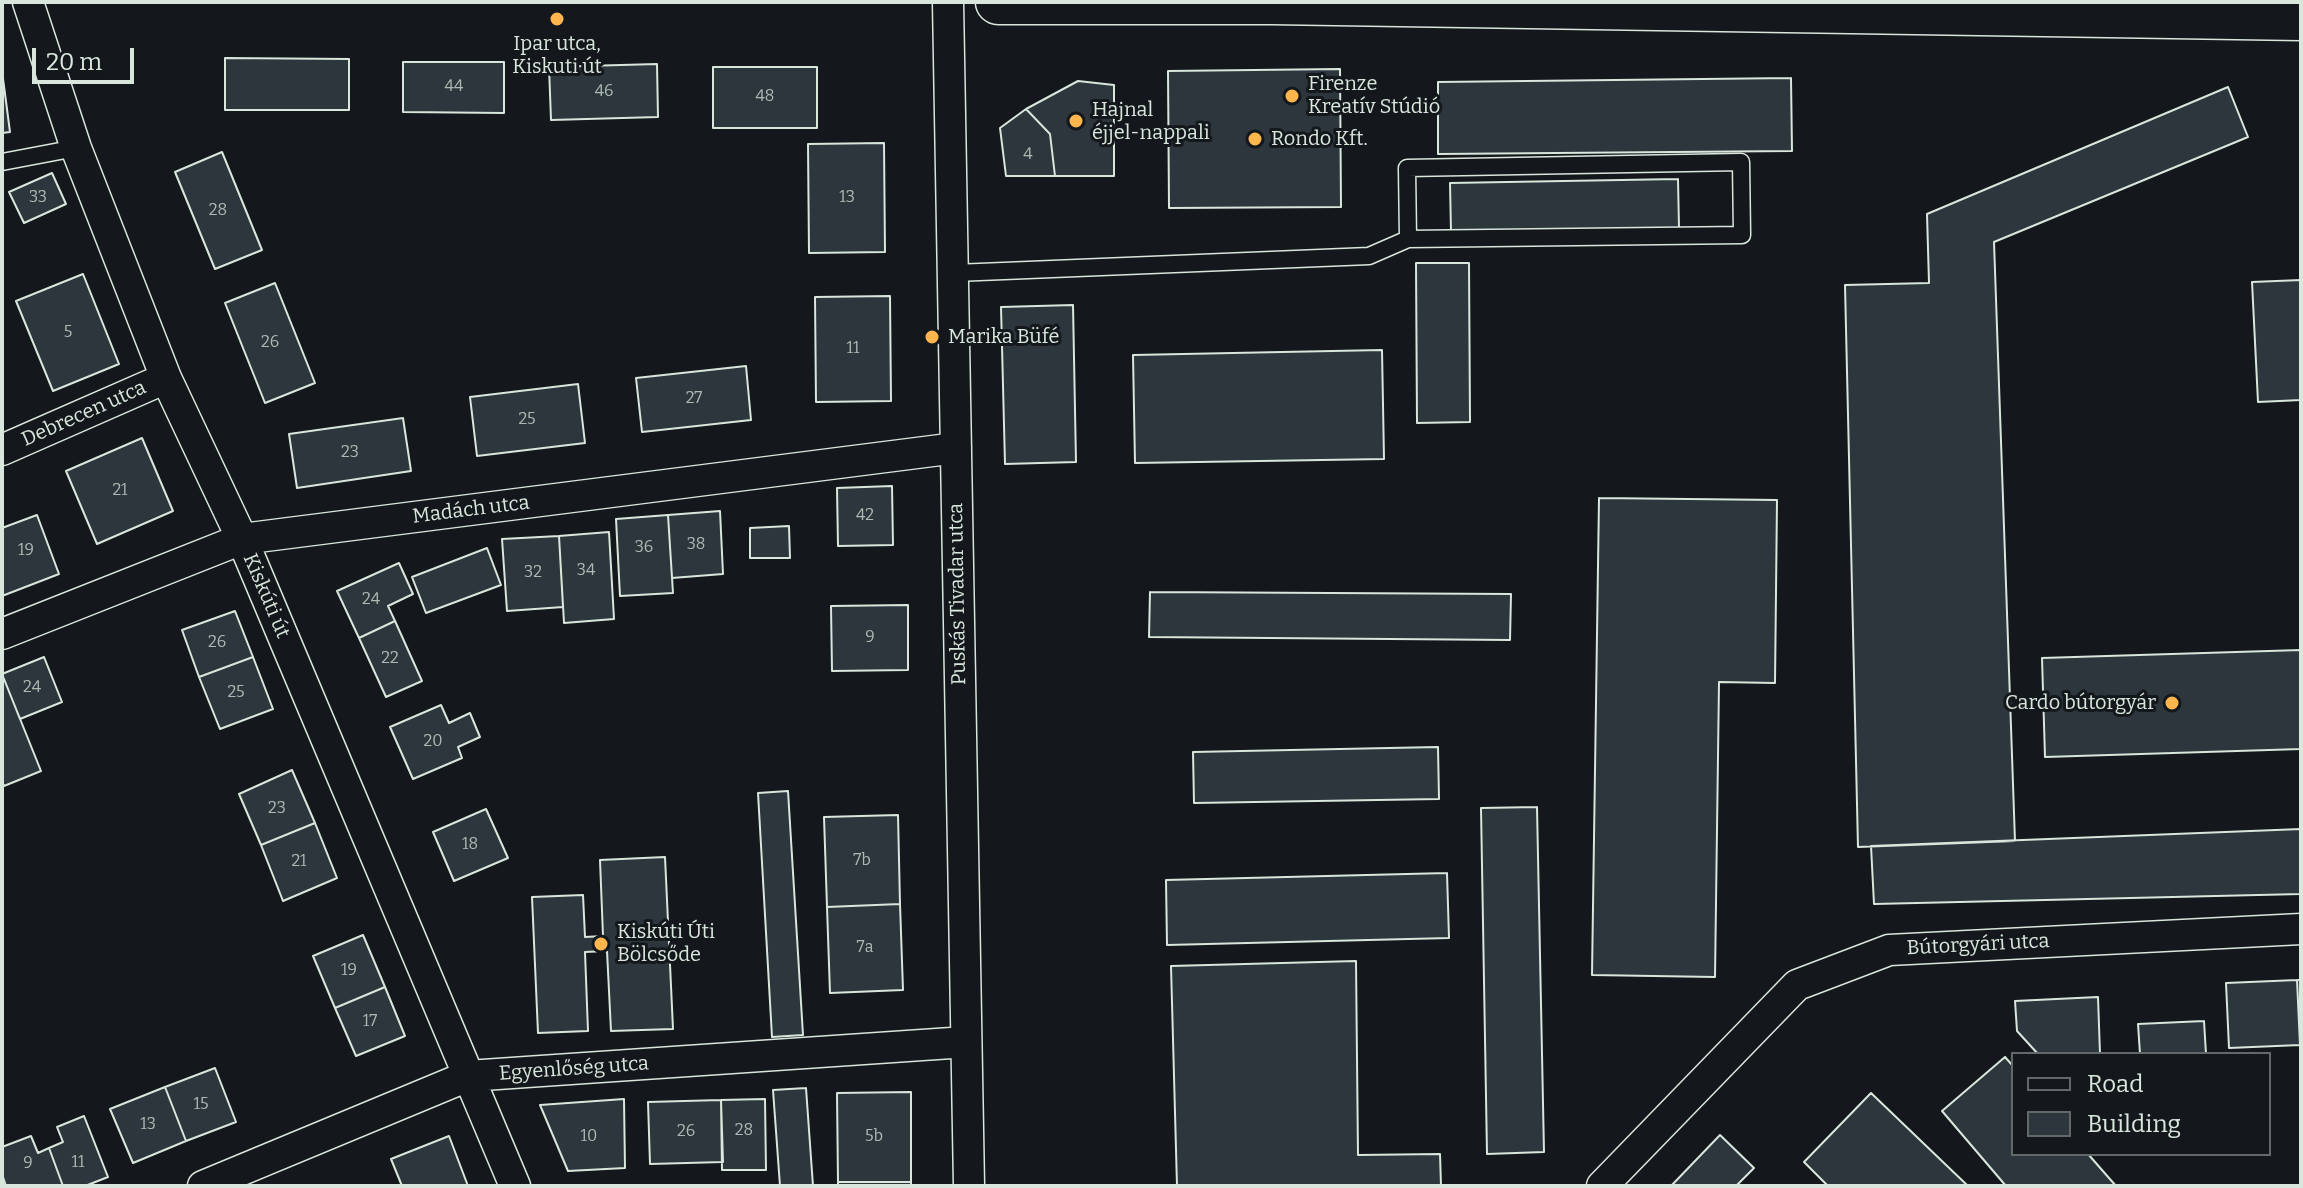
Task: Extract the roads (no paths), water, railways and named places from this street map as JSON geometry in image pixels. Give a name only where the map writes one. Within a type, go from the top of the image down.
[{"type":"street","name":"Kiskúti út","points":[[28,2],[76,148],[166,378],[242,539],[515,1186]]},
{"type":"street","name":"Puskás Tivadar utca","points":[[948,2],[969,1186]]},
{"type":"street","points":[[998,2],[1271,2],[2301,18]]},
{"type":"street","name":"Debrecen utca","points":[[2,450],[166,378]]},
{"type":"street","name":"Madách utca","points":[[2,634],[242,539],[956,448]]},
{"type":"street","name":"Bútorgyári utca","points":[[1602,1186],[1797,985],[1889,950],[2301,929]]},
{"type":"street","name":"Egyenlőség utca","points":[[203,1186],[468,1076],[966,1042]]},
{"type":"lane","points":[[2,162],[76,148]]},
{"type":"lane","points":[[955,273],[1369,256],[1408,239],[1742,235],[1741,162],[1407,168],[1408,239]]},
{"type":"place","name":"Ipar utca, Kiskuti út","points":[[557,19]]},
{"type":"place","name":"Firenze Kreatív Stúdió","points":[[1292,96]]},
{"type":"place","name":"Hajnal éjjel-nappali","points":[[1076,121]]},
{"type":"place","name":"Rondo Kft.","points":[[1255,139]]},
{"type":"place","name":"Marika Büfé","points":[[932,337]]},
{"type":"place","name":"Cardo bútorgyár","points":[[2172,703]]},
{"type":"place","name":"Kiskúti Úti Bölcsőde","points":[[601,944]]}]
